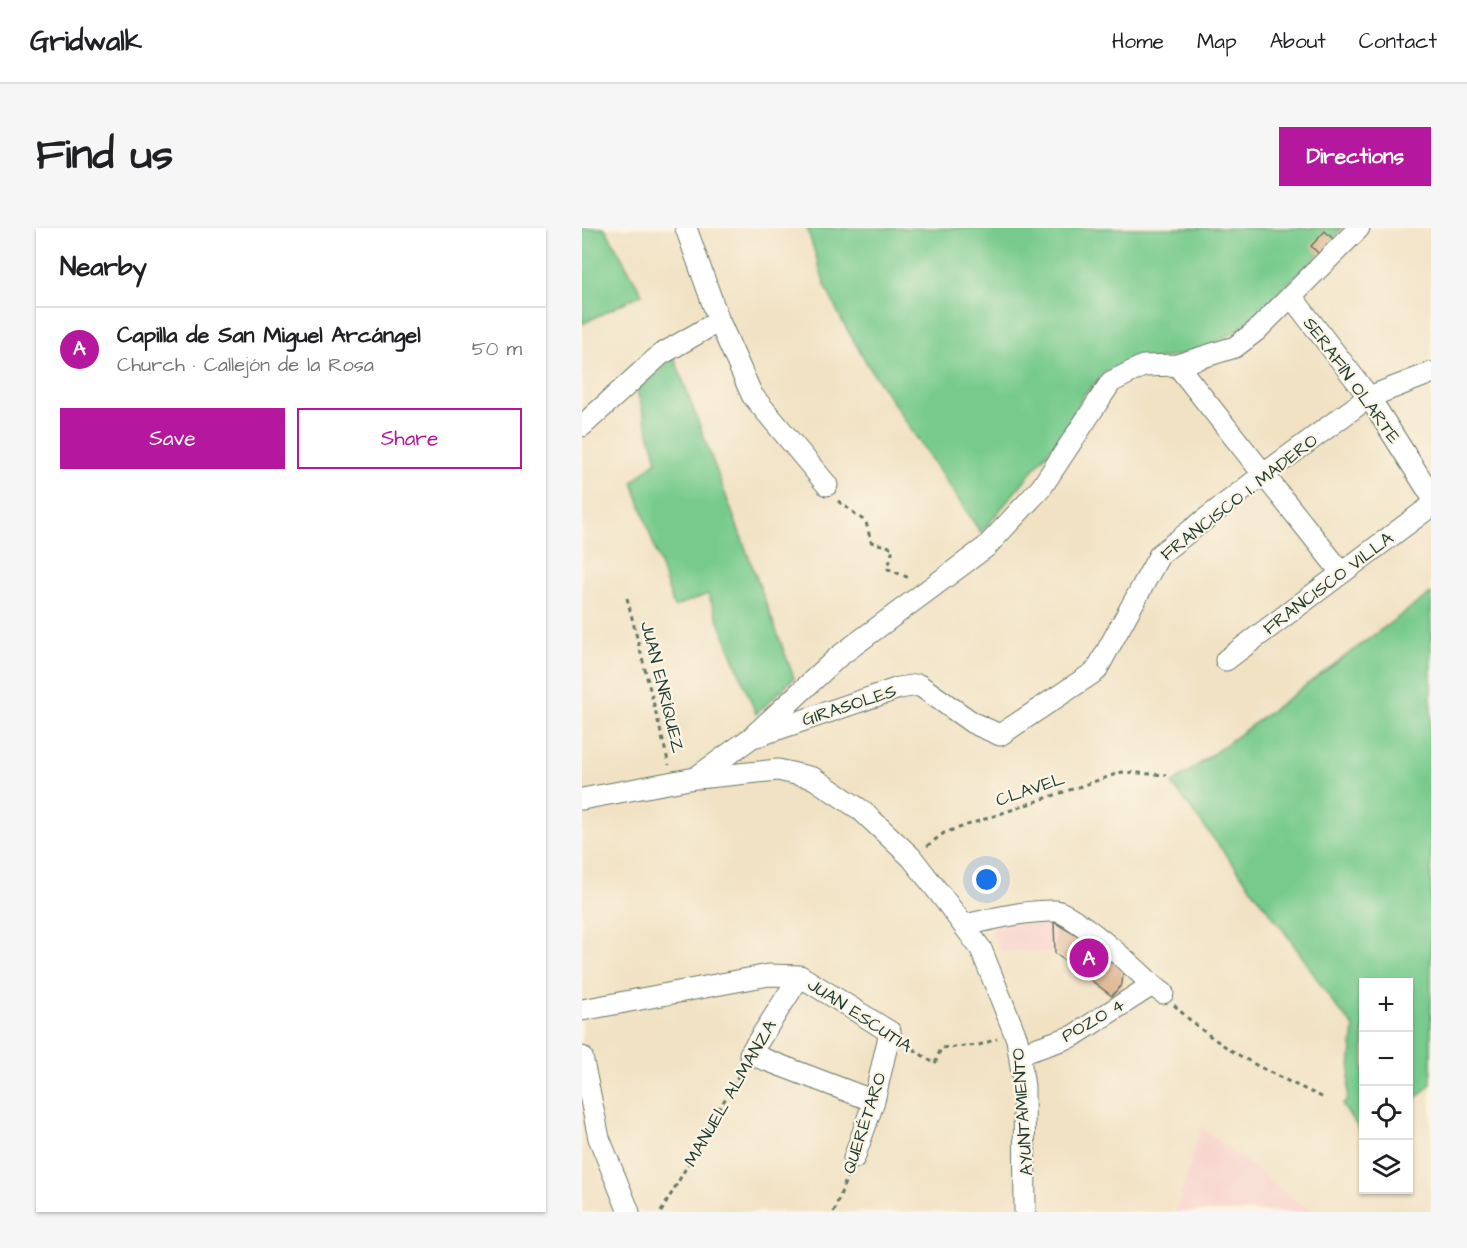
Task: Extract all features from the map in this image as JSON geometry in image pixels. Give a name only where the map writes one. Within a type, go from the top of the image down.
[{"type":"street","points":[[686,228],[719,321],[752,395],[827,485]]},
{"type":"street","points":[[582,799],[695,778],[751,738],[838,657],[986,548],[1041,488],[1111,382],[1143,366],[1178,365],[1235,347],[1291,296],[1359,228]]},
{"type":"street","name":"SERAFÍN OLARTE","points":[[1291,296],[1370,397],[1431,495]]},
{"type":"street","points":[[582,426],[660,355],[719,321]]},
{"type":"street","points":[[1178,365],[1341,572]]},
{"type":"street","name":"FRANCISCO I. MADERO","points":[[1096,671],[1160,554],[1264,474],[1370,397],[1431,373]]},
{"type":"street","name":"FRANCISCO VILLA","points":[[1226,660],[1431,506]]},
{"type":"street","name":"GIRASOLES","points":[[751,738],[899,688],[919,685],[973,723],[1000,735],[1096,671]]},
{"type":"street","name":"AYUNTAMIENTO","points":[[695,778],[778,770],[813,778],[861,810],[911,857],[964,925],[981,949],[1018,1046],[1024,1098],[1025,1212]]},
{"type":"street","points":[[964,925],[1018,914],[1059,911],[1128,960],[1157,989]]},
{"type":"street","name":"JUAN ESCUTIA","points":[[582,1010],[769,975],[800,976],[890,1032]]},
{"type":"street","name":"MANUEL ALMANZA","points":[[750,1054],[800,976]]},
{"type":"street","name":"POZO 4","points":[[1018,1046],[1073,1036],[1157,989]]},
{"type":"street","name":"QUERÉTARO","points":[[854,1158],[874,1101],[890,1032]]},
{"type":"street","points":[[750,1054],[874,1101]]},
{"type":"street","points":[[582,1057],[599,1138],[629,1212]]},
{"type":"path","points":[[827,485],[834,499],[866,522],[871,542],[893,548],[888,569],[910,576],[924,595]]},
{"type":"path","name":"JUAN ENRÍQUEZ","points":[[627,598],[674,783]]},
{"type":"path","name":"CLAVEL","points":[[911,857],[944,832],[1122,772],[1166,776]]},
{"type":"path","points":[[1157,989],[1198,1029],[1248,1063],[1324,1098]]},
{"type":"path","name":"JUAN ESCUTIA","points":[[890,1032],[935,1064],[941,1047],[979,1045],[994,1038],[1018,1046]]},
{"type":"path","name":"MANUEL ALMANZA","points":[[661,1212],[750,1054]]},
{"type":"path","name":"QUERÉTARO","points":[[834,1212],[854,1158]]},
{"type":"shaded area","points":[[1008,922],[1054,922],[1055,953],[1000,950],[990,927]]},
{"type":"shaded area","points":[[1201,1127],[1311,1212],[1176,1212]]},
{"type":"green space","points":[[582,228],[605,228],[642,294],[582,324]]},
{"type":"green space","points":[[807,228],[1342,228],[1314,259],[1237,331],[1203,350],[1107,370],[1083,396],[1062,435],[981,533],[871,370],[842,321],[825,285]]},
{"type":"green space","points":[[674,357],[794,678],[756,714],[708,594],[674,607],[633,482],[657,460],[637,391]]},
{"type":"green space","points":[[1431,593],[1431,1084],[1413,1101],[1413,978],[1359,978],[1359,1128],[1342,1105],[1347,1100],[1354,1027],[1334,1004],[1290,939],[1172,784]]},
{"type":"building","points":[[1325,231],[1334,240],[1320,255],[1311,246]]},
{"type":"building","points":[[1054,922],[1124,964],[1122,984],[1112,996],[1055,953]]},
{"type":"place","name":"Capilla de San Miguel Arcángel","points":[[1089,958]]}]
